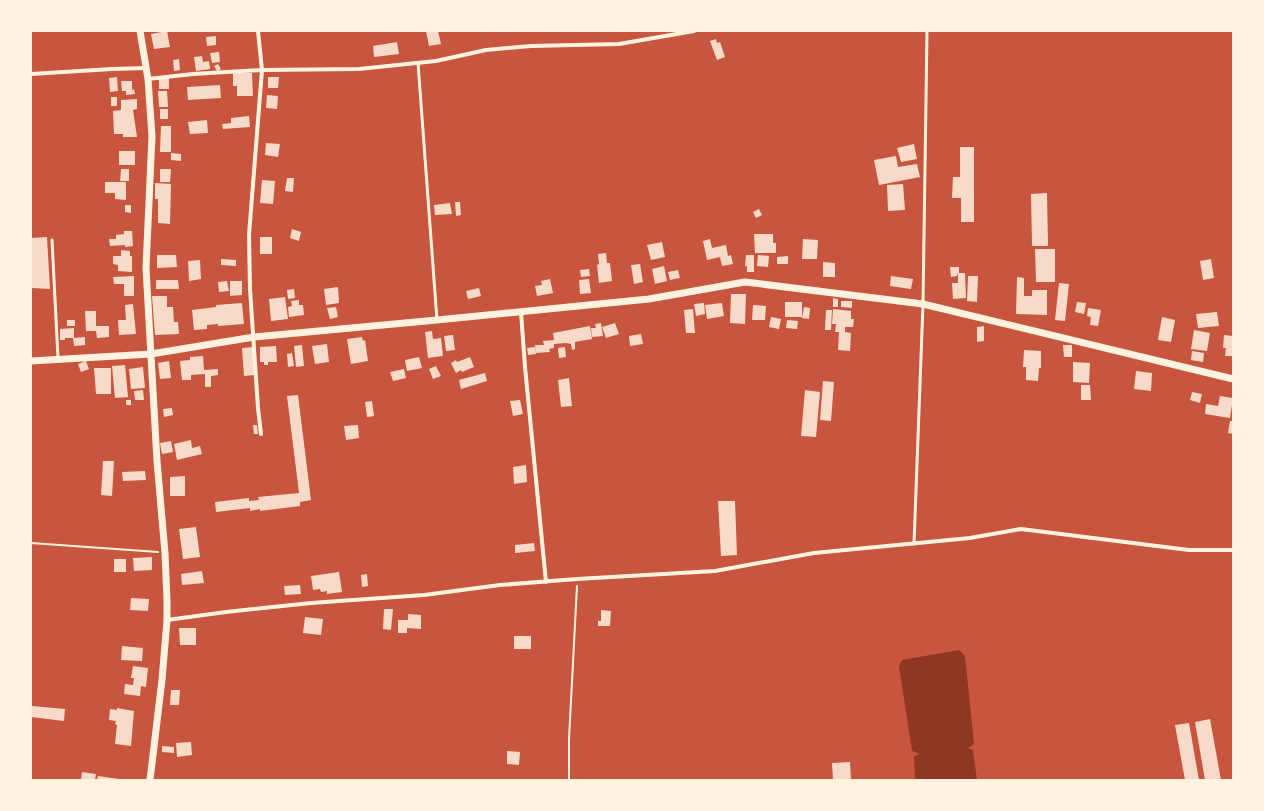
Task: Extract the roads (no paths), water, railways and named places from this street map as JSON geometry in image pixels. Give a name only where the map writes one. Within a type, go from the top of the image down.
[{"type":"street","points":[[140,31],[147,68],[152,136],[146,268],[157,461],[165,553],[167,620],[162,680],[150,780]]},
{"type":"street","points":[[258,31],[262,70],[249,235],[250,289],[261,434]]},
{"type":"street","points":[[148,79],[193,74],[262,70],[359,69],[436,61],[486,50],[530,46],[619,44],[694,31]]},
{"type":"street","points":[[31,74],[147,68]]},
{"type":"street","points":[[31,361],[58,358],[151,354],[254,337],[649,299],[745,282],[923,304],[1233,379]]},
{"type":"street","points":[[521,312],[524,367],[546,582]]},
{"type":"street","points":[[167,620],[311,603],[424,595],[578,579],[715,571],[814,553],[970,538],[1021,529],[1189,550],[1233,550]]},
{"type":"lane","points":[[914,544],[923,304],[927,31]]},
{"type":"lane","points":[[418,63],[437,320]]},
{"type":"lane","points":[[52,240],[58,358]]}]
